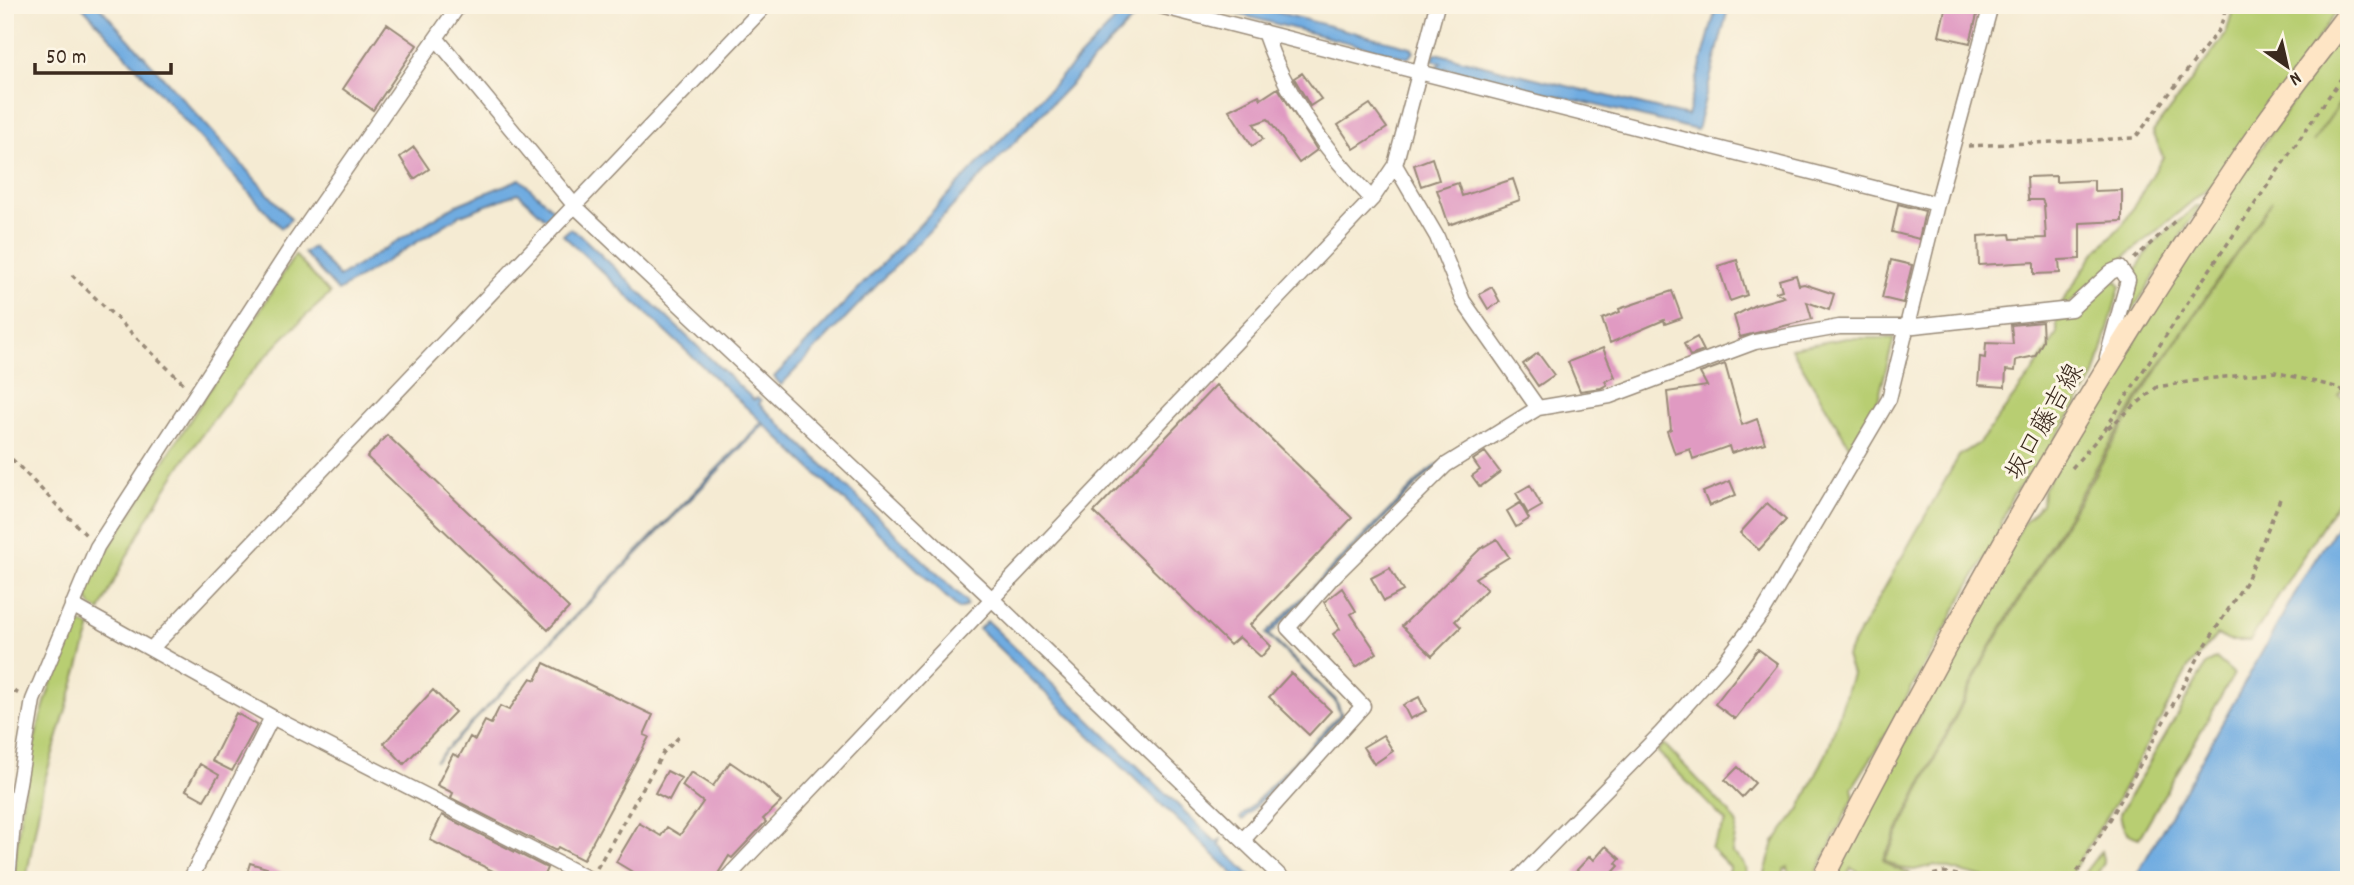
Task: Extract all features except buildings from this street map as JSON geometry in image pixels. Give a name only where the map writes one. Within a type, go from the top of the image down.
[{"type":"main road","name":"坂口藤吉線","points":[[1822,880],[1923,684],[2103,372],[2249,148],[2349,13]]},
{"type":"street","points":[[8,880],[14,813],[33,700],[97,547],[294,243],[459,5]]},
{"type":"street","points":[[151,649],[766,5]]},
{"type":"street","points":[[1156,5],[1937,204]]},
{"type":"street","points":[[725,880],[1372,199],[1395,165],[1437,5]]},
{"type":"street","points":[[1517,880],[1661,733],[1723,664],[1763,611],[1889,399],[1905,327],[1991,5]]},
{"type":"street","points":[[1264,32],[1277,70],[1294,99],[1346,172],[1372,199]]},
{"type":"street","points":[[437,38],[575,206],[991,598],[1284,880]]},
{"type":"street","points":[[1395,165],[1437,237],[1463,301],[1538,408]]},
{"type":"street","points":[[1243,840],[1363,706],[1288,628],[1331,579],[1446,465],[1538,408],[1610,396],[1755,342],[1839,327],[1905,327],[2071,309],[2111,272],[2120,268],[2129,279],[2103,372]]},
{"type":"street","points":[[72,605],[272,717],[584,878]]},
{"type":"street","points":[[190,880],[272,717]]},
{"type":"path","points":[[1954,147],[2135,138],[2220,28],[2227,5]]},
{"type":"path","points":[[2066,474],[2104,431],[2349,67]]},
{"type":"path","points":[[72,275],[172,375],[196,394]]},
{"type":"path","points":[[2104,431],[2157,387],[2206,379],[2276,372],[2336,387],[2349,394]]},
{"type":"path","points":[[5,452],[97,547]]},
{"type":"path","points":[[2072,880],[2248,578],[2280,499]]},
{"type":"path","points":[[584,878],[663,753],[679,737]]},
{"type":"path","points":[[1914,880],[1943,872],[1981,880]]},
{"type":"green space","points":[[2234,5],[2341,5],[2225,174],[2067,305],[2061,304],[2093,255],[2124,223],[2163,157],[2153,132],[2226,34]]},
{"type":"green space","points":[[2349,23],[2349,89],[2313,142],[2349,91],[2349,390],[2345,388],[2338,395],[2349,401],[2349,483],[2250,641],[2229,641],[2217,635],[2188,668],[2116,802],[2067,880],[1991,880],[1935,865],[1914,870],[1899,868],[1885,860],[1985,658],[2151,380],[2272,201],[2149,380],[1985,656],[1883,860],[1896,869],[1910,873],[1904,880],[1873,880],[1851,868],[1845,880],[1830,880],[2023,524],[2042,504],[2043,490],[2191,253],[2268,137]]},
{"type":"green space","points":[[2196,206],[2200,206],[2115,337],[2135,271],[2152,245]]},
{"type":"green space","points":[[295,255],[330,294],[260,363],[198,440],[145,523],[100,611],[91,606],[85,594],[96,568]]},
{"type":"green space","points":[[2117,281],[2120,286],[2095,376],[2032,477],[2024,482],[2013,496],[1996,538],[1882,741],[1852,788],[1854,797],[1813,880],[1790,880],[1788,867],[1784,869],[1784,880],[1763,880],[1774,842],[1799,810],[1828,750],[1852,674],[1846,656],[1959,456],[1979,443],[2031,374],[2057,334],[2057,321],[2066,318],[2110,282]]},
{"type":"green space","points":[[1847,338],[1894,338],[1878,400],[1850,447],[1791,348]]},
{"type":"green space","points":[[82,624],[91,627],[43,786],[26,880],[14,880],[20,815],[32,750],[61,656],[74,626]]},
{"type":"green space","points":[[2216,658],[2234,674],[2139,838],[2134,836],[2125,829],[2120,813],[2206,665]]},
{"type":"green space","points":[[1664,744],[1730,813],[1737,825],[1732,853],[1744,864],[1746,880],[1724,880],[1730,867],[1711,848],[1726,822],[1657,751]]},
{"type":"green space","points":[[2101,851],[2104,863],[2093,880],[2079,880]]},
{"type":"water","points":[[81,5],[98,5],[291,219],[281,228]]},
{"type":"water","points":[[1203,5],[1249,5],[1411,47],[1414,52],[1408,58]]},
{"type":"water","points":[[1717,5],[1729,5],[1697,130],[1445,68],[1444,71],[1434,69],[1441,63],[1433,60],[1435,53],[1687,116]]},
{"type":"water","points":[[1130,8],[1140,10],[1134,12],[1136,16],[781,385],[774,377],[1122,13],[1128,14]]},
{"type":"water","points":[[520,179],[554,210],[550,217],[545,218],[518,193],[461,215],[338,291],[304,253],[313,247],[339,277],[454,206]]},
{"type":"water","points":[[570,229],[579,234],[754,400],[757,398],[761,401],[759,404],[966,601],[967,606],[959,609],[764,424],[435,761],[762,422],[563,235]]},
{"type":"water","points":[[1525,405],[1526,408],[1428,474],[1269,635],[1336,700],[1342,715],[1243,820],[1240,818],[1340,714],[1335,701],[1266,634],[1427,472]]},
{"type":"water","points":[[2349,508],[2349,880],[2134,880],[2307,572]]},
{"type":"water","points":[[987,621],[1216,842],[1221,839],[1219,845],[1255,880],[1240,880],[979,629]]}]
